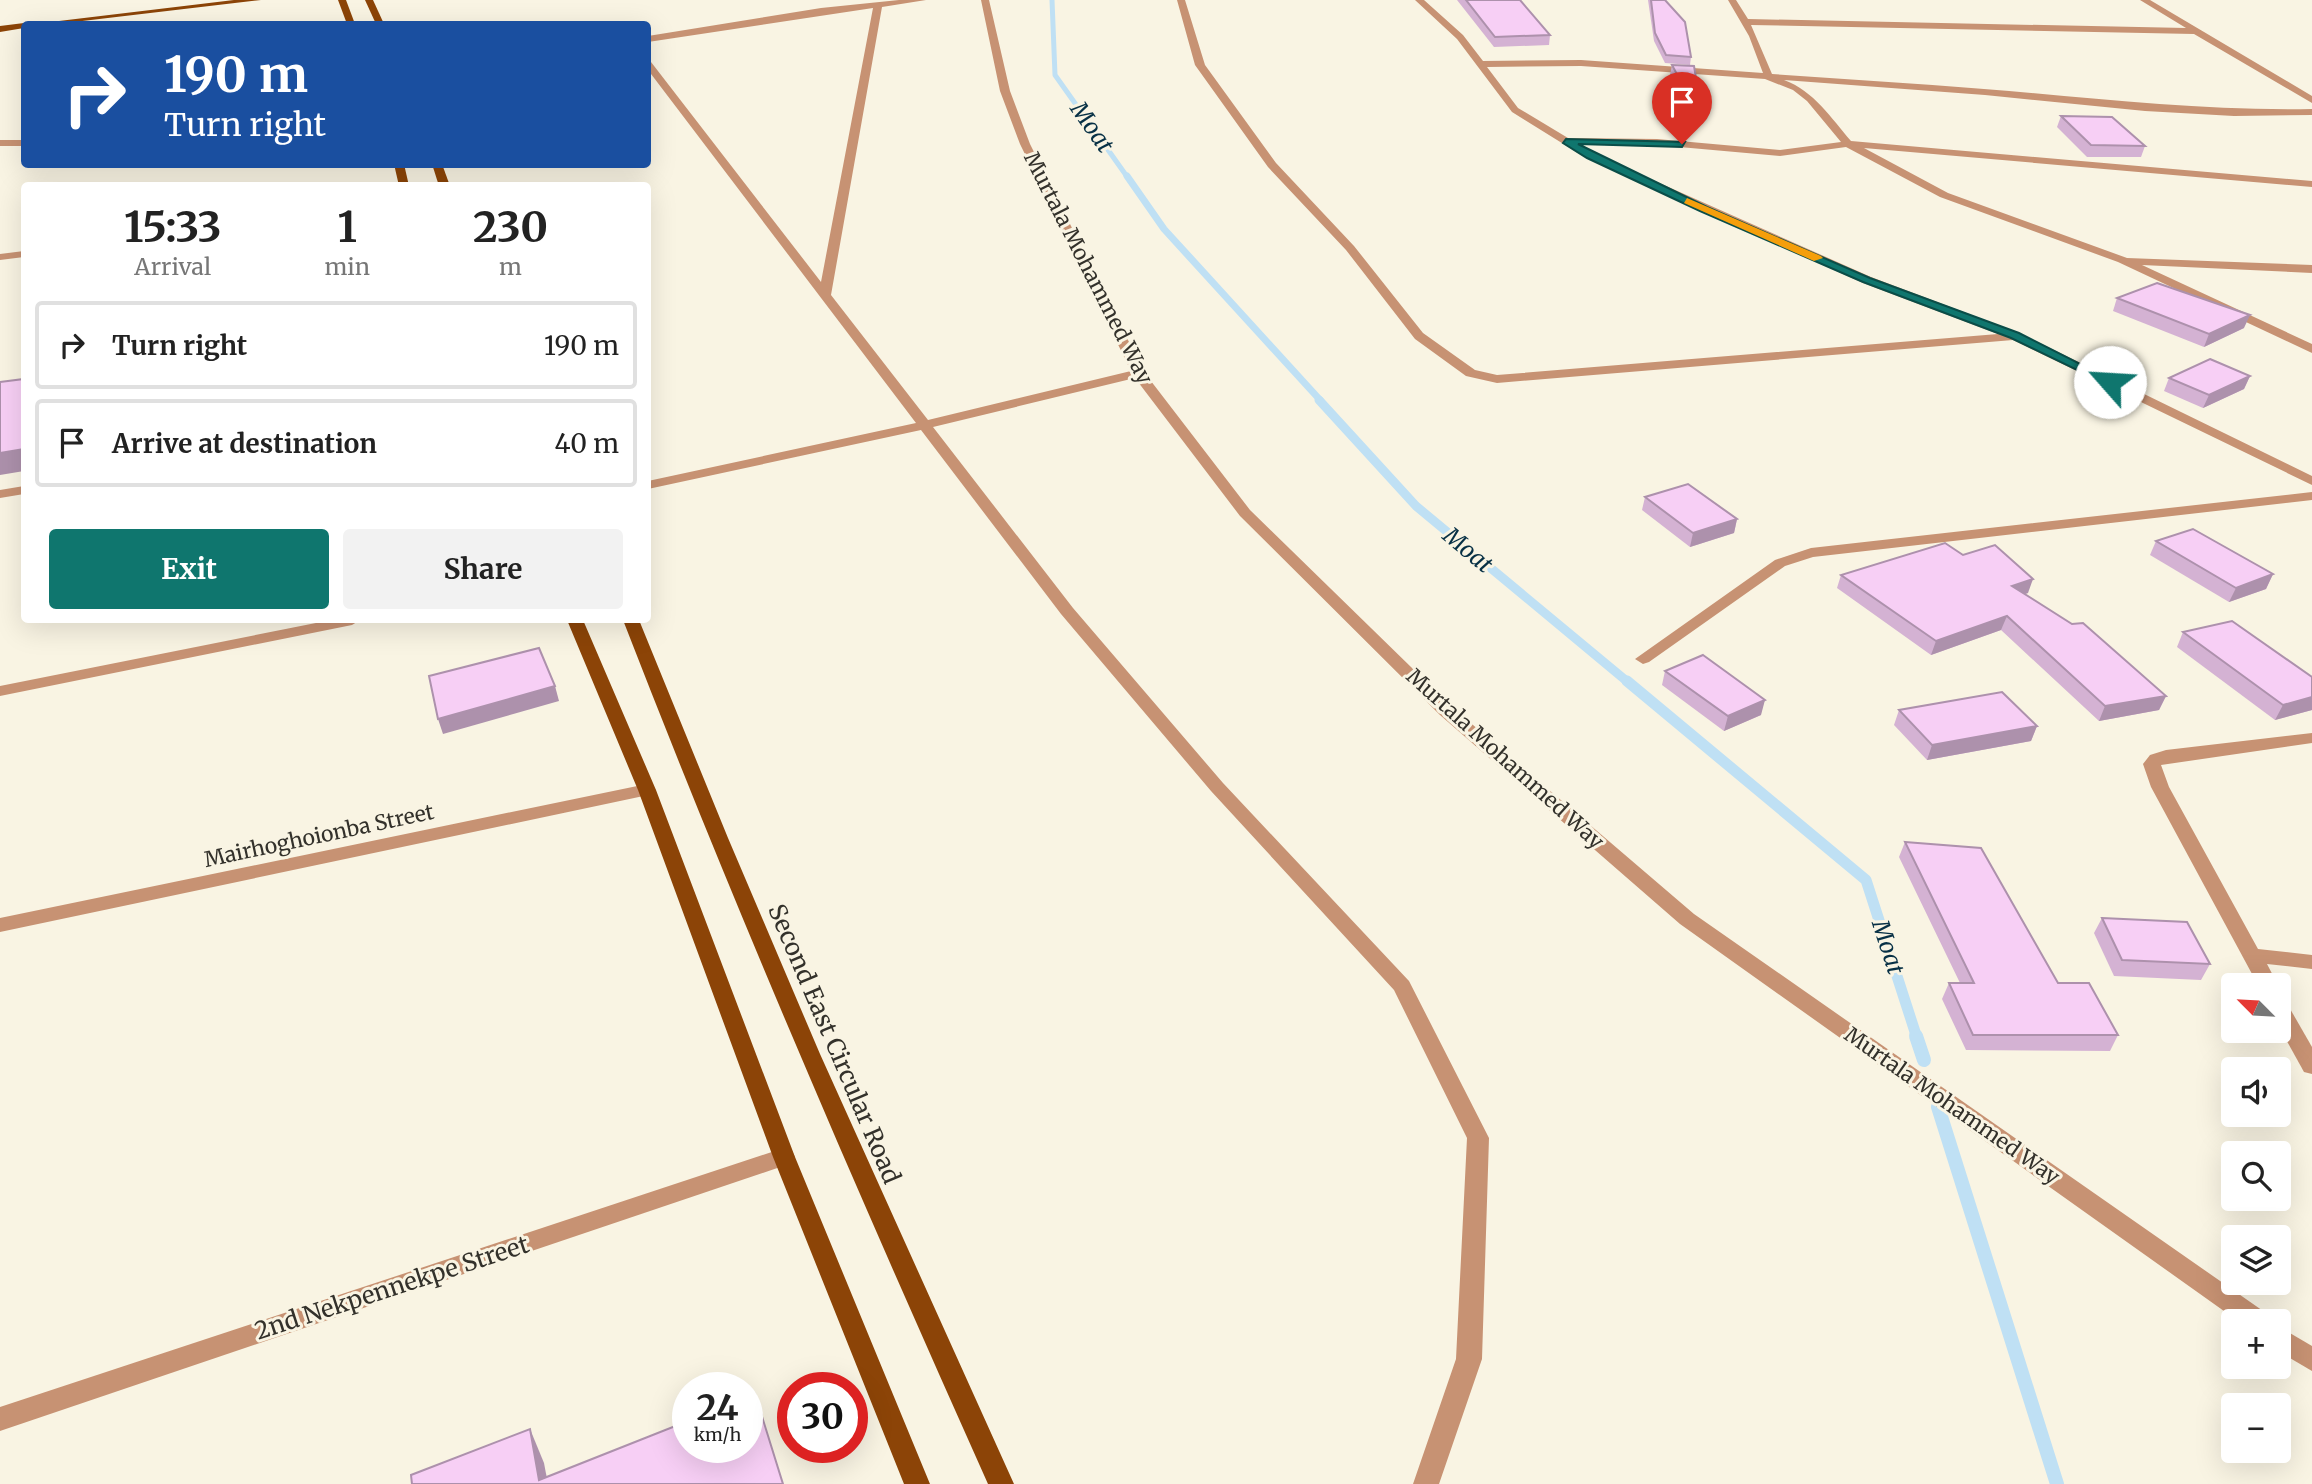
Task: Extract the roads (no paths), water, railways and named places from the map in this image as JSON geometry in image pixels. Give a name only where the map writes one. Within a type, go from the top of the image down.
[{"type":"main road","points":[[91,21],[257,0]]},
{"type":"main road","points":[[342,0],[350,21]]},
{"type":"main road","points":[[369,0],[379,21]]},
{"type":"main road","points":[[0,29],[21,26]]},
{"type":"main road","points":[[576,623],[647,790],[784,1157],[917,1484]]},
{"type":"main road","name":"Second East Circular Road","points":[[632,623],[690,771],[846,1143],[1001,1484]]},
{"type":"street","points":[[651,39],[821,12],[922,0]]},
{"type":"street","name":"Murtala Mohammed Way","points":[[985,0],[1005,91],[1025,144],[1138,373],[1245,513],[1446,711],[1687,919],[2240,1309]]},
{"type":"street","points":[[1181,0],[1200,65],[1272,165],[1350,248],[1419,336],[1471,373],[1497,379],[2015,336]]},
{"type":"street","points":[[1419,0],[1460,37],[1515,110],[1590,156],[1867,280],[2015,336],[2312,481]]},
{"type":"street","points":[[1732,0],[1769,78],[1796,88],[1810,99],[1848,144],[1944,195],[2122,260],[2312,349]]},
{"type":"street","points":[[2144,0],[2312,100]]},
{"type":"street","points":[[825,295],[878,6]]},
{"type":"street","points":[[1744,22],[1796,21],[2096,33],[2195,31]]},
{"type":"street","points":[[1479,64],[1581,63],[1984,92],[2145,108],[2234,113],[2312,112]]},
{"type":"street","points":[[651,68],[1067,611],[1208,777],[1402,986],[1478,1138],[1469,1359],[1426,1484]]},
{"type":"street","points":[[1566,141],[1657,142],[1780,153],[1848,144],[2312,184]]},
{"type":"street","points":[[0,144],[21,143]]},
{"type":"street","points":[[0,257],[21,254]]},
{"type":"street","points":[[2122,260],[2312,269]]},
{"type":"street","points":[[651,484],[925,425],[1138,373]]},
{"type":"street","points":[[0,494],[21,490]]},
{"type":"street","points":[[1643,659],[1780,563],[1811,553],[2312,496]]},
{"type":"street","points":[[0,691],[337,623]]},
{"type":"street","points":[[2261,973],[2160,787],[2151,764],[2166,756],[2312,738]]},
{"type":"street","name":"Mairhoghoionba Street","points":[[0,925],[647,790]]},
{"type":"street","points":[[2251,955],[2312,962]]},
{"type":"street","points":[[2291,1028],[2312,1066]]},
{"type":"street","name":"2nd Nekpennekpe Street","points":[[0,1419],[784,1157]]},
{"type":"street","points":[[2291,1346],[2312,1360]]},
{"type":"waterway","name":"Moat","points":[[1052,0],[1055,75],[1128,178]]},
{"type":"waterway","name":"Moat","points":[[1127,176],[1164,229],[1321,401]]},
{"type":"waterway","name":"Moat","points":[[1319,400],[1416,506],[1629,683]]},
{"type":"waterway","name":"Moat","points":[[1627,681],[1866,880],[1917,1038]]},
{"type":"waterway","name":"Moat","points":[[1916,1036],[1924,1060]]},
{"type":"waterway","name":"Moat","points":[[1938,1107],[2057,1484]]}]
